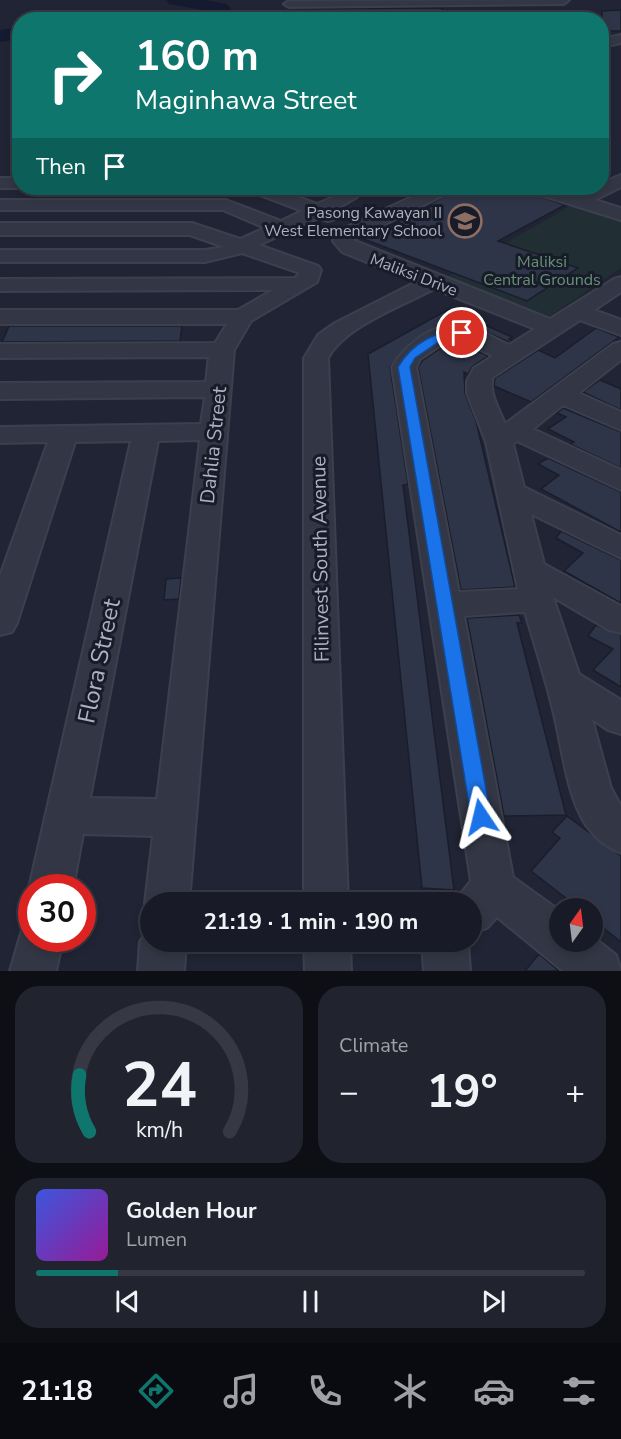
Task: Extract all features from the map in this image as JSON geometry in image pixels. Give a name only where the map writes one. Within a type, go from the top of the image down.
[{"type":"street","points":[[289,6],[532,12],[522,1]]},
{"type":"street","points":[[289,6],[566,2]]},
{"type":"street","points":[[276,195],[359,228]]},
{"type":"street","points":[[0,256],[205,256],[226,253],[348,197],[347,195]]},
{"type":"street","name":"Maliksi Drive","points":[[429,195],[345,235],[343,241],[348,248],[552,328]]},
{"type":"street","points":[[560,195],[621,214]]},
{"type":"street","points":[[580,201],[592,195]]},
{"type":"street","points":[[0,205],[226,205],[279,227]]},
{"type":"street","points":[[0,230],[180,228],[202,231],[311,270],[310,278],[298,284],[0,285]]},
{"type":"street","name":"Filinvest South Avenue","points":[[326,892],[316,358],[326,340],[343,328],[433,281]]},
{"type":"street","points":[[621,282],[483,374],[478,381],[480,393],[507,436],[511,492],[533,585],[564,682],[600,812],[621,834]]},
{"type":"street","name":"Dahlia Street","points":[[168,892],[222,350],[242,317],[298,284]]},
{"type":"street","points":[[577,311],[621,328]]},
{"type":"street","points":[[0,317],[242,317]]},
{"type":"street","points":[[481,892],[443,605],[404,367],[411,355],[443,334],[453,332],[462,333],[511,355]]},
{"type":"street","points":[[507,436],[562,395],[610,371],[621,349]]},
{"type":"street","points":[[0,351],[222,350]]},
{"type":"street","points":[[0,391],[219,390]]},
{"type":"street","points":[[562,395],[621,422]]},
{"type":"street","points":[[0,435],[214,432]]},
{"type":"street","name":"Flora Street","points":[[54,874],[146,434]]},
{"type":"street","points":[[0,623],[64,435]]},
{"type":"street","points":[[507,436],[621,481]]},
{"type":"street","points":[[511,492],[621,548]]},
{"type":"street","points":[[443,605],[533,585],[621,621]]},
{"type":"street","points":[[564,682],[621,719]]},
{"type":"street","points":[[66,816],[174,818]]},
{"type":"street","points":[[482,900],[549,935]]},
{"type":"street","points":[[33,971],[37,952]]},
{"type":"street","points":[[161,971],[162,952]]},
{"type":"street","points":[[327,952],[328,971]]},
{"type":"street","points":[[446,952],[447,971]]},
{"type":"street","points":[[575,952],[600,971]]},
{"type":"green space","name":"Maliksi Central Grounds","points":[[575,203],[621,218],[621,268],[548,317],[445,278]]},
{"type":"building","points":[[442,8],[442,12],[299,12],[298,9]]},
{"type":"building","points":[[621,10],[621,31],[609,31],[609,12],[602,11]]},
{"type":"building","name":"Pasong Kawayan II West Elementary School","points":[[446,195],[537,195],[565,205],[498,241],[578,268],[527,301],[361,238],[432,206],[429,205]]},
{"type":"building","points":[[449,309],[512,337],[509,342],[468,324],[440,325],[411,342],[390,367],[408,484],[403,485],[454,890],[422,888],[368,354]]},
{"type":"building","points":[[9,326],[182,326],[180,341],[2,342]]},
{"type":"building","points":[[596,328],[619,337],[531,402],[494,386],[495,378],[538,350],[555,358]]},
{"type":"building","points":[[451,341],[457,341],[488,356],[473,366],[468,374],[464,372],[465,393],[476,421],[515,587],[461,590],[418,367],[422,361]]},
{"type":"building","points":[[600,380],[621,389],[621,410],[583,392]]},
{"type":"building","points":[[563,408],[621,432],[621,468],[570,444],[574,442],[548,429],[566,417],[557,413]]},
{"type":"building","points":[[548,458],[621,492],[621,532],[541,489],[559,475],[538,464]]},
{"type":"building","points":[[561,531],[621,560],[621,603],[564,571],[583,553],[556,538]]},
{"type":"building","points":[[181,578],[179,599],[164,600],[166,579]]},
{"type":"building","points":[[519,615],[522,623],[517,623],[566,815],[504,816],[467,618]]},
{"type":"building","points":[[596,625],[621,635],[621,687],[593,670],[613,649],[588,636]]},
{"type":"building","points":[[567,816],[621,856],[621,942],[603,928],[603,898],[566,898],[531,871],[560,838],[552,832]]},
{"type":"building","points":[[539,954],[559,971],[525,971]]},
{"type":"waterway","points":[[175,0],[221,8],[224,12]]},
{"type":"waterway","points":[[0,36],[12,34]]},
{"type":"place","name":"Pasong Kawayan II West Elementary School","points":[[465,221]]},
{"type":"route","points":[[462,333],[443,334],[411,355],[405,361],[404,367],[481,817]]}]
